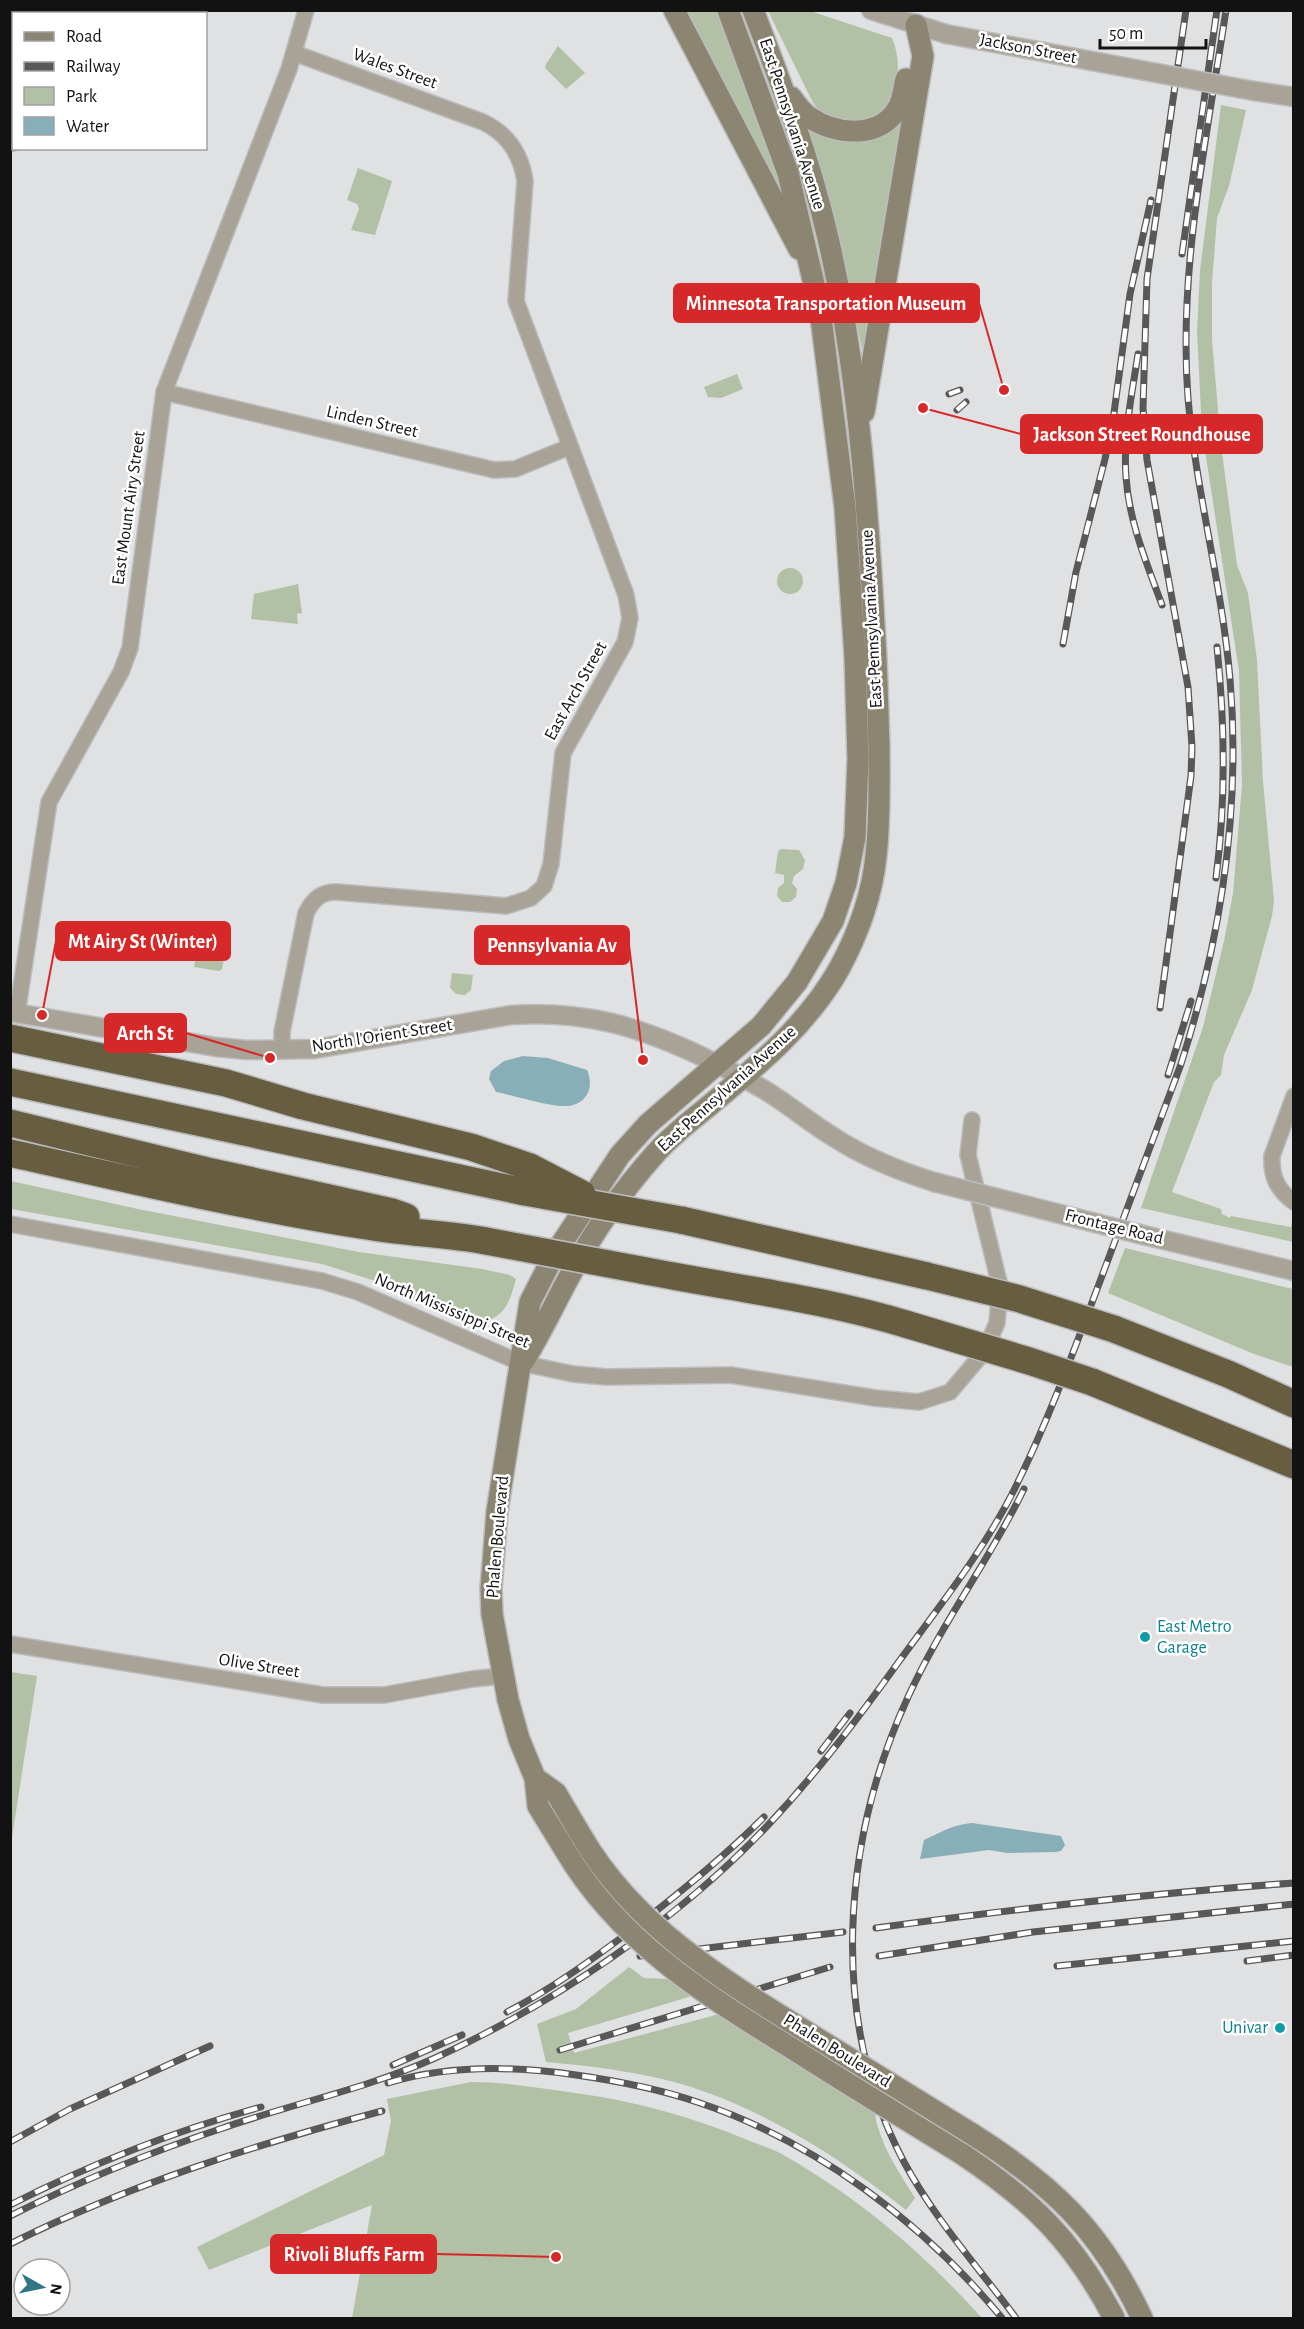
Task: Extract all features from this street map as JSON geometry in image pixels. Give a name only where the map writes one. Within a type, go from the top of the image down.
[{"type":"highway","points":[[13,1022],[303,1106],[471,1148],[527,1180]]},
{"type":"highway","points":[[17,1080],[527,1180],[610,1208],[681,1220],[1020,1299],[1114,1329],[1228,1374],[1293,1404]]},
{"type":"highway","points":[[10,1123],[208,1171],[392,1212],[452,1235]]},
{"type":"highway","points":[[10,1153],[341,1221],[374,1227],[452,1235],[702,1282],[793,1296],[909,1325],[1092,1382],[1293,1465]]},
{"type":"main road","points":[[674,10],[813,277]]},
{"type":"main road","name":"East Pennsylvania Avenue","points":[[522,1363],[524,1325],[530,1302],[554,1255],[607,1173],[631,1143],[648,1124],[718,1065],[774,1012],[809,964],[833,921],[850,867],[855,837],[858,770],[856,666],[846,517],[831,382],[813,277],[788,173],[728,10]]},
{"type":"main road","name":"East Pennsylvania Avenue","points":[[522,1363],[542,1331],[586,1246],[639,1173],[672,1137],[792,1033],[825,993],[851,945],[871,888],[876,859],[880,801],[871,570],[845,328],[828,238],[810,167],[753,10]]},
{"type":"main road","points":[[778,75],[790,96],[809,117],[831,128],[858,132],[879,126],[890,118],[900,105],[917,18]]},
{"type":"main road","points":[[860,451],[866,390],[922,56],[917,18]]},
{"type":"main road","name":"Phalen Boulevard","points":[[522,1363],[497,1512],[492,1562],[492,1614],[502,1676],[519,1739],[535,1778],[538,1806],[581,1876],[598,1899],[639,1942],[664,1964],[731,2011],[1003,2181],[1040,2214],[1066,2242],[1089,2273],[1114,2319]]},
{"type":"main road","name":"Phalen Boulevard","points":[[535,1778],[556,1792],[598,1863],[616,1886],[679,1947],[744,1993],[1014,2161],[1053,2192],[1089,2229],[1125,2284],[1142,2319]]},
{"type":"street","name":"East Mount Airy Street","points":[[13,1022],[49,802],[121,672],[130,648],[164,392],[294,53],[306,10]]},
{"type":"street","name":"Jackson Street","points":[[871,10],[917,18],[946,34],[1293,98]]},
{"type":"street","name":"Wales Street","points":[[294,53],[483,122]]},
{"type":"street","name":"East Arch Street","points":[[282,1050],[282,1032],[306,913],[314,900],[322,894],[337,892],[506,906],[531,898],[544,886],[551,864],[562,753],[621,653],[628,632],[630,618],[626,595],[516,302],[525,181],[523,167],[507,139],[496,128],[483,122]]},
{"type":"street","name":"Linden Street","points":[[164,392],[494,470],[515,469],[569,447]]},
{"type":"street","name":"North l'Orient Street","points":[[13,1022],[216,1047],[282,1050],[315,1049],[511,1015],[559,1014],[588,1017],[648,1032],[743,1077]]},
{"type":"street","name":"Frontage Road","points":[[743,1077],[851,1148],[887,1166],[934,1182],[1293,1271]]},
{"type":"street","points":[[1293,1096],[1272,1156],[1273,1174],[1281,1192],[1293,1202]]},
{"type":"street","name":"North Mississippi Street","points":[[10,1224],[322,1281],[358,1292],[522,1363],[573,1374],[607,1377],[731,1375],[875,1398],[919,1402],[950,1392],[984,1352],[997,1323],[1000,1286],[968,1155],[972,1120]]},
{"type":"street","name":"Olive Street","points":[[10,1644],[323,1695],[384,1695],[472,1679],[502,1676]]},
{"type":"green space","points":[[10,11],[52,11],[12,12],[12,150],[20,150],[11,153]]},
{"type":"green space","points":[[683,11],[720,11],[768,136],[788,209]]},
{"type":"green space","points":[[768,11],[810,11],[892,38],[897,58],[897,80],[891,101],[885,109],[875,117],[855,125],[820,113]]},
{"type":"green space","points":[[558,46],[585,73],[566,89],[545,68]]},
{"type":"green space","points":[[1221,105],[1246,110],[1229,186],[1217,218],[1212,283],[1212,340],[1221,445],[1237,565],[1248,593],[1257,660],[1263,781],[1274,901],[1252,990],[1224,1055],[1221,1075],[1214,1082],[1172,1192],[1221,1209],[1222,1214],[1230,1218],[1231,1216],[1291,1227],[1293,1215],[1293,1242],[1141,1208],[1203,1027],[1224,941],[1233,893],[1242,785],[1239,671],[1202,431],[1197,332],[1200,270]]},
{"type":"green space","points":[[907,109],[863,354],[839,239],[808,127],[826,135]]},
{"type":"green space","points":[[358,168],[392,181],[375,235],[351,230],[359,209],[357,204],[347,200]]},
{"type":"green space","points":[[737,374],[743,389],[721,398],[708,397],[704,387]]},
{"type":"green space","points":[[790,568],[799,572],[803,581],[799,590],[790,594],[781,590],[777,581],[781,572]]},
{"type":"green space","points":[[298,584],[302,613],[297,614],[298,624],[251,619],[254,594]]},
{"type":"green space","points":[[781,849],[799,850],[805,860],[803,869],[794,876],[792,883],[797,889],[796,897],[790,902],[782,902],[777,896],[778,888],[784,883],[784,875],[775,873],[778,851]]},
{"type":"green space","points":[[201,930],[228,936],[222,969],[219,971],[194,967]]},
{"type":"green space","points":[[452,973],[473,975],[471,990],[465,995],[456,994],[450,988]]},
{"type":"green space","points":[[11,1181],[138,1209],[359,1252],[482,1269],[510,1275],[516,1279],[508,1303],[501,1313],[489,1320],[488,1327],[464,1323],[372,1280],[322,1264],[11,1209]]},
{"type":"green space","points":[[1125,1248],[1293,1289],[1293,1367],[1254,1354],[1108,1293]]},
{"type":"green space","points":[[10,1672],[37,1676],[11,1844]]},
{"type":"green space","points":[[629,1967],[644,1978],[672,1979],[691,1990],[689,1997],[568,2033],[574,2053],[723,2013],[874,2108],[884,2144],[915,2198],[906,2210],[813,2144],[738,2105],[691,2087],[650,2076],[546,2062],[537,2024],[576,2009]]},
{"type":"green space","points":[[471,2082],[536,2087],[640,2105],[704,2123],[777,2152],[815,2174],[867,2210],[938,2272],[982,2318],[352,2318],[372,2205],[209,2270],[197,2247],[384,2155],[391,2121],[387,2099]]},
{"type":"water","points":[[523,1056],[548,1058],[587,1070],[590,1083],[584,1099],[573,1105],[559,1106],[496,1092],[489,1079],[491,1071],[504,1061]]},
{"type":"water","points":[[972,1823],[1061,1836],[1065,1845],[1061,1851],[1056,1852],[1007,1853],[989,1850],[920,1859],[924,1840],[952,1827]]},
{"type":"railway","points":[[1160,1008],[1191,776],[1192,747],[1188,687],[1147,460],[1143,408],[1147,279],[1186,10]]},
{"type":"railway","points":[[1182,254],[1217,10]]},
{"type":"railway","points":[[10,2216],[61,2191],[166,2148],[247,2120],[382,2079],[435,2058],[525,2012],[613,1956],[696,1893],[734,1859],[787,1805],[837,1744],[962,1576],[1004,1509],[1058,1390],[1181,1064],[1207,969],[1225,873],[1233,776],[1230,679],[1221,608],[1192,433],[1186,350],[1187,301],[1196,204],[1226,10]]},
{"type":"railway","points":[[1063,644],[1076,572],[1105,459],[1114,413],[1130,294],[1151,200]]},
{"type":"railway","points":[[1138,354],[1127,431],[1126,477],[1135,526],[1162,605]]},
{"type":"railway","points":[[949,394],[960,390]]},
{"type":"railway","points":[[957,410],[966,402]]},
{"type":"railway","points":[[1216,878],[1222,820],[1223,762],[1222,705],[1217,647]]},
{"type":"railway","points":[[1168,1075],[1191,1001]]},
{"type":"railway","points":[[1016,2318],[957,2242],[916,2183],[904,2162],[880,2107],[863,2049],[854,1990],[853,1930],[858,1869],[869,1810],[886,1752],[921,1670],[996,1542],[1024,1489]]},
{"type":"railway","points":[[821,1751],[850,1713]]},
{"type":"railway","points":[[507,2012],[554,1985],[629,1932],[698,1877],[764,1817]]},
{"type":"railway","points":[[876,1928],[1085,1902],[1294,1883]]},
{"type":"railway","points":[[879,1956],[1033,1932],[1294,1904]]},
{"type":"railway","points":[[640,1956],[843,1932]]},
{"type":"railway","points":[[1057,1966],[1294,1941]]},
{"type":"railway","points":[[1247,1961],[1294,1955]]},
{"type":"railway","points":[[560,2050],[830,1967]]},
{"type":"railway","points":[[393,2065],[462,2035]]},
{"type":"railway","points":[[10,2142],[70,2109],[210,2046]]},
{"type":"railway","points":[[388,2083],[458,2070],[529,2070],[623,2083],[700,2103],[786,2140],[866,2190],[938,2250],[1002,2318]]},
{"type":"railway","points":[[10,2205],[133,2150],[261,2107]]},
{"type":"railway","points":[[10,2244],[100,2203],[192,2168],[239,2152],[382,2111]]},
{"type":"place","name":"Minnesota Transportation Museum","points":[[1004,390]]},
{"type":"place","name":"Jackson Street Roundhouse","points":[[923,408]]},
{"type":"place","name":"Mt Airy St (Winter)","points":[[42,1015]]},
{"type":"place","name":"Arch St","points":[[270,1058]]},
{"type":"place","name":"Pennsylvania Av","points":[[643,1060]]},
{"type":"place","name":"East Metro Garage","points":[[1145,1637]]},
{"type":"place","name":"Univar","points":[[1280,2028]]},
{"type":"place","name":"Rivoli Bluffs Farm","points":[[556,2257]]}]
